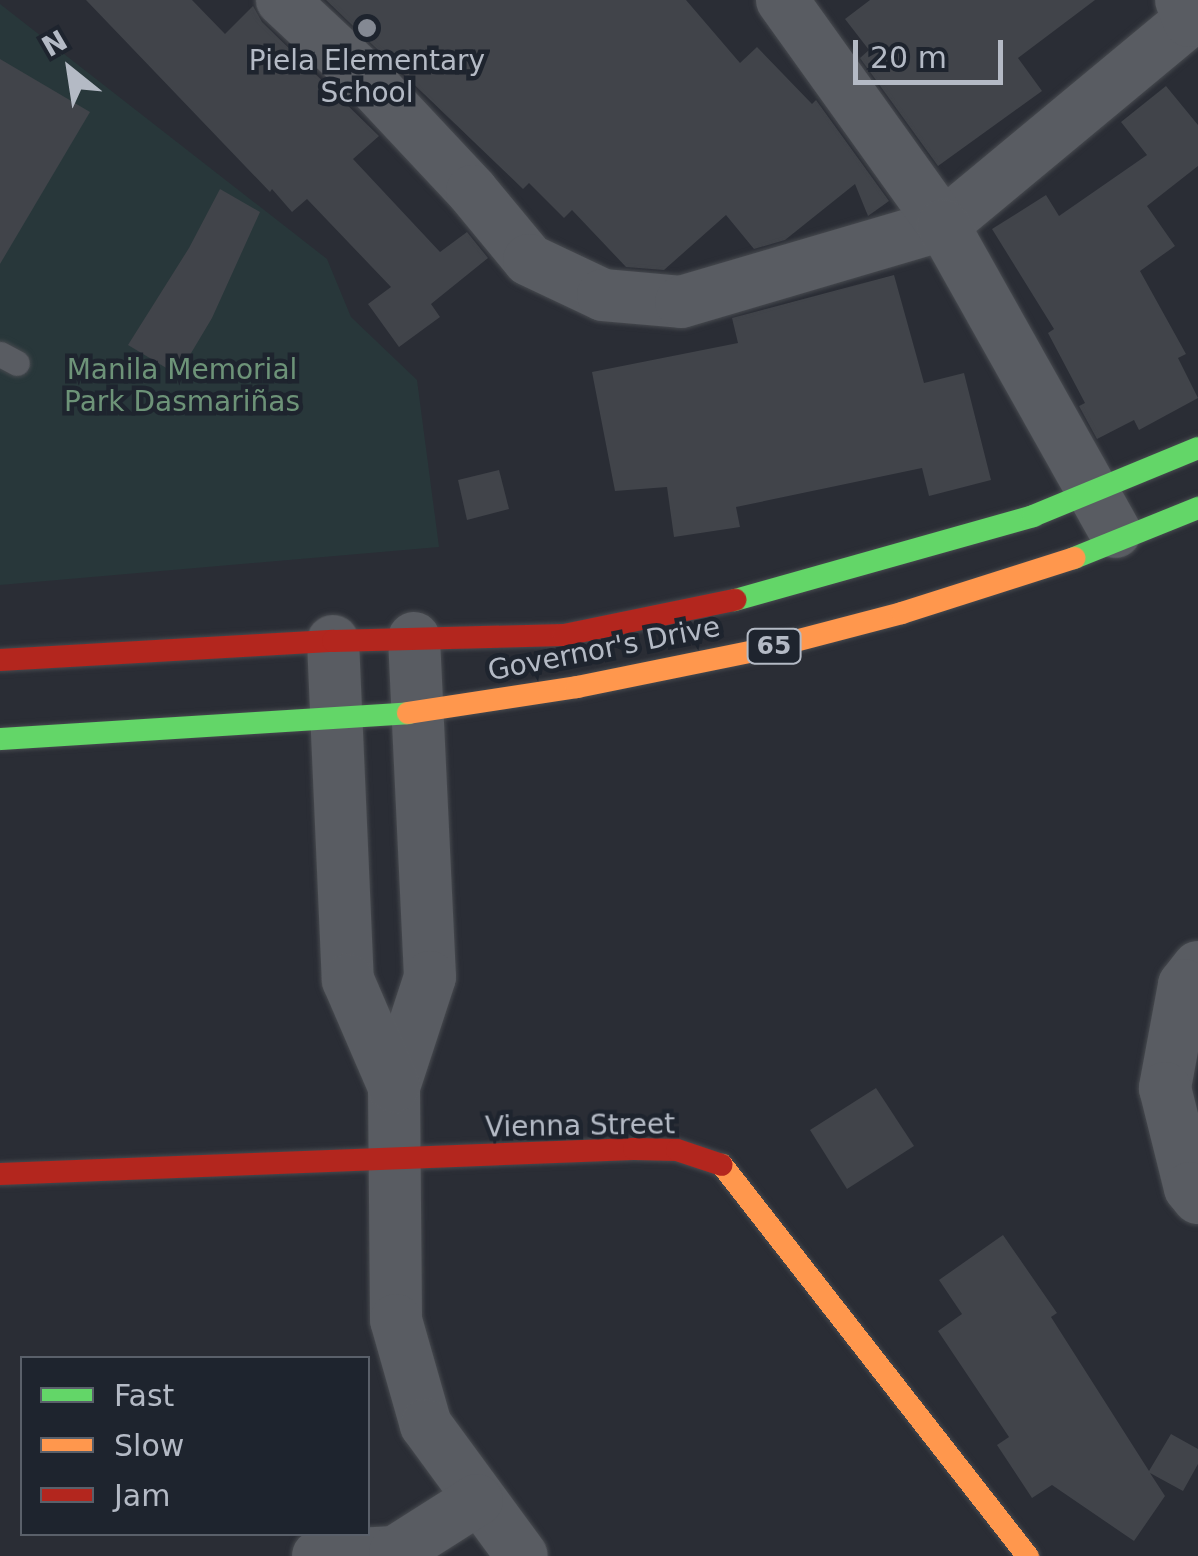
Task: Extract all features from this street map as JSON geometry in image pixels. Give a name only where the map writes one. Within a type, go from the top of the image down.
[{"type":"main road","name":"Governor's Drive","points":[[0,660],[333,640],[564,635],[757,595],[1095,494],[1198,448]]},
{"type":"main road","name":"Governor's Drive","points":[[0,740],[419,712],[577,687],[768,648],[920,607],[1120,542],[1198,508]]},
{"type":"main road","name":"Vienna Street","points":[[0,1174],[395,1162],[634,1149],[677,1150],[719,1162],[1028,1556]]},
{"type":"street","points":[[282,0],[371,83],[472,191],[528,260],[604,295],[681,302],[943,225],[1189,21],[1180,0]]},
{"type":"street","points":[[782,0],[943,225],[1120,542]]},
{"type":"street","points":[[414,638],[430,977],[394,1087],[396,1320],[410,1381],[426,1425],[477,1500],[522,1556]]},
{"type":"street","points":[[333,640],[348,980],[394,1087]]},
{"type":"street","points":[[1198,967],[1184,985],[1165,1088],[1190,1188],[1198,1198]]},
{"type":"street","points":[[318,1556],[395,1552],[477,1500]]},
{"type":"green space","name":"Manila Memorial Park Dasmariñas","points":[[0,4],[327,259],[351,317],[417,380],[439,547],[0,585]]},
{"type":"building","points":[[86,0],[192,0],[225,34],[253,6],[262,22],[379,136],[353,159],[440,252],[467,232],[488,258],[431,304],[440,317],[399,347],[368,304],[391,287],[307,199],[292,212],[272,189],[270,192]]},
{"type":"building","points":[[326,0],[686,0],[740,63],[757,47],[812,104],[816,100],[889,201],[868,216],[855,184],[785,240],[754,249],[726,215],[664,270],[626,267],[572,210],[564,218],[529,183],[523,189]]},
{"type":"building","points":[[870,0],[1095,0],[1018,58],[1042,91],[938,166],[860,58],[869,50],[845,19]]},
{"type":"building","points":[[0,59],[90,112],[0,264]]},
{"type":"building","points":[[1166,86],[1198,125],[1198,166],[1147,206],[1175,246],[1140,271],[1186,354],[1178,358],[1198,398],[1139,430],[1134,420],[1097,439],[1079,406],[1085,403],[1048,333],[1054,329],[992,229],[1046,195],[1059,216],[1147,155],[1121,122]]},
{"type":"building","points":[[220,189],[260,212],[212,318],[178,375],[128,345],[189,248]]},
{"type":"building","points":[[894,275],[924,383],[964,373],[991,480],[929,496],[922,468],[736,507],[740,527],[674,537],[667,487],[615,491],[592,372],[738,343],[732,318]]},
{"type":"building","points":[[499,470],[509,509],[467,520],[458,480]]},
{"type":"building","points":[[876,1088],[914,1146],[847,1189],[810,1130]]},
{"type":"building","points":[[1003,1235],[1057,1313],[1051,1317],[1149,1471],[1171,1434],[1198,1449],[1198,1464],[1183,1491],[1150,1473],[1165,1496],[1134,1541],[1052,1485],[1032,1498],[997,1445],[1009,1437],[938,1331],[962,1314],[939,1280]]},
{"type":"traffic: fast","points":[[735,600],[1033,516],[1198,448]]},
{"type":"traffic: fast","points":[[1074,558],[1198,508]]},
{"type":"traffic: fast","points":[[0,739],[408,713]]},
{"type":"traffic: slow","points":[[408,713],[577,687],[768,648],[902,613],[1074,558]]},
{"type":"traffic: slow","points":[[722,1165],[1028,1556]]},
{"type":"traffic: jam","points":[[0,660],[333,641],[564,635],[735,600]]},
{"type":"traffic: jam","points":[[0,1174],[634,1149],[677,1150],[722,1165]]},
{"type":"place","name":"Piela Elementary School","points":[[367,28]]}]
